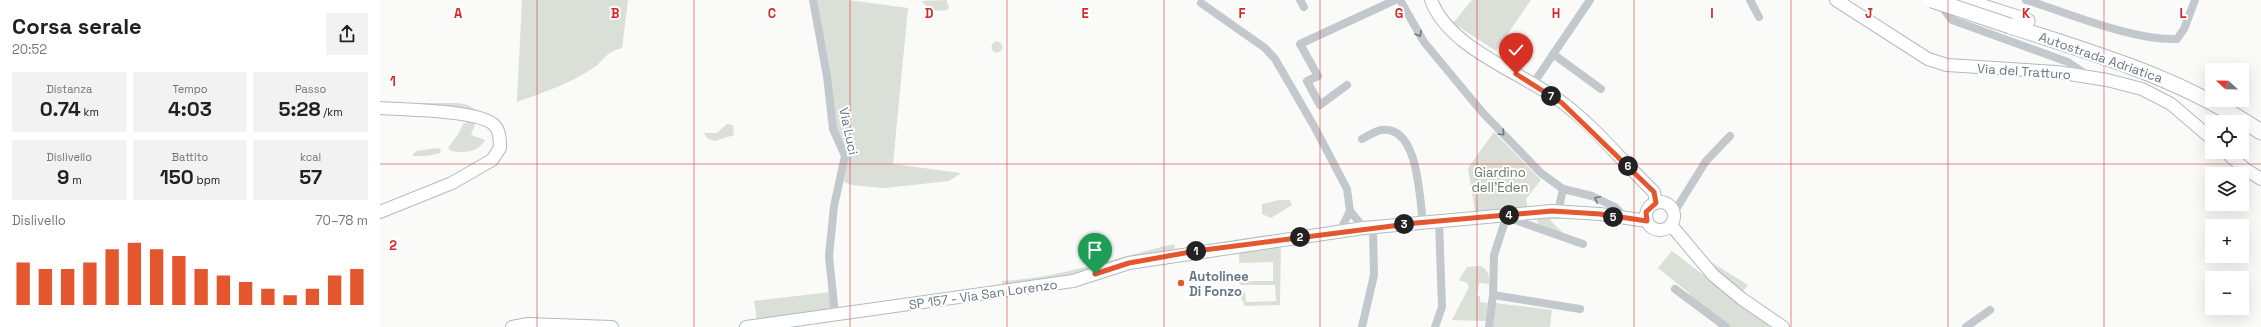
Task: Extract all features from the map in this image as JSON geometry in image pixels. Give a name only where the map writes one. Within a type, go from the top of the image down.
[{"type":"highway","name":"Autostrada Adriatica","points":[[1932,0],[2131,66],[2182,86],[2220,106],[2261,132]]},
{"type":"highway","name":"Autostrada Adriatica","points":[[1961,0],[2135,57],[2205,88]]},
{"type":"highway","points":[[2240,107],[2261,120]]},
{"type":"main road","points":[[1431,0],[1436,13],[1458,38],[1562,103],[1591,129],[1654,192],[1656,203]]},
{"type":"main road","name":"Via del Tratturo","points":[[1836,0],[1928,59],[1947,66],[2057,72],[2089,77],[2142,89],[2171,104],[2205,133]]},
{"type":"main road","points":[[380,108],[468,114],[484,118],[494,125],[500,139],[500,148],[492,160],[452,183],[380,212]]},
{"type":"main road","points":[[2234,159],[2245,169],[2261,179]]},
{"type":"main road","points":[[1672,219],[1664,230],[1657,230],[1652,228],[1647,221],[1646,212],[1656,203],[1665,204],[1672,219],[1713,275],[1742,299],[1783,327]]},
{"type":"main road","name":"SP 157 - Via San Lorenzo","points":[[746,327],[1073,281],[1129,263],[1340,231],[1423,222],[1558,212],[1600,214],[1624,219],[1647,221]]},
{"type":"main road","points":[[512,327],[528,324],[612,327]]},
{"type":"street","name":"Via Luci","points":[[813,0],[827,76],[833,129],[845,156],[834,206],[829,256],[835,315]]},
{"type":"street","points":[[1347,85],[1320,105],[1307,81],[1318,76],[1300,44],[1395,0]]},
{"type":"street","points":[[1400,0],[1424,42],[1482,112],[1541,173],[1563,189],[1592,196],[1615,207],[1624,219]]},
{"type":"street","points":[[1533,84],[1590,0]]},
{"type":"street","points":[[1750,0],[1759,17]]},
{"type":"street","points":[[2026,0],[2129,33],[2162,40],[2177,38],[2184,29],[2195,0]]},
{"type":"street","points":[[1201,3],[1265,48],[1275,59],[1314,126],[1347,189],[1350,211],[1340,231]]},
{"type":"street","points":[[1945,11],[1952,20],[2068,62],[2089,77]]},
{"type":"street","points":[[1553,54],[1601,89]]},
{"type":"street","points":[[1362,139],[1381,130],[1392,131],[1403,137],[1411,148],[1423,222]]},
{"type":"street","points":[[1672,219],[1706,161],[1730,136]]},
{"type":"street","points":[[1558,212],[1563,189]]},
{"type":"street","points":[[1350,211],[1369,228],[1374,275],[1362,327]]},
{"type":"street","points":[[1489,327],[1493,295],[1494,255],[1508,215],[1515,220],[1583,244]]},
{"type":"street","points":[[1435,327],[1442,307],[1439,221]]},
{"type":"street","points":[[1675,289],[1726,327]]},
{"type":"street","points":[[1493,295],[1580,309]]},
{"type":"street","points":[[1966,327],[1990,310]]},
{"type":"green space","points":[[522,0],[628,0],[622,48],[610,53],[595,67],[573,80],[517,102]]},
{"type":"green space","points":[[817,0],[848,0],[908,8],[893,164],[961,173],[949,181],[884,188],[852,185],[844,182],[846,165],[836,131]]},
{"type":"green space","points":[[946,0],[949,7],[947,10],[939,11],[930,9],[922,1]]},
{"type":"green space","points":[[1472,0],[1531,0],[1496,51],[1453,23]]},
{"type":"green space","points":[[997,41],[1001,43],[1003,47],[1001,51],[997,53],[993,51],[991,47],[993,43]]},
{"type":"green space","points":[[380,101],[405,103],[457,103],[468,105],[476,110]]},
{"type":"green space","points":[[472,120],[476,122],[471,135],[485,140],[475,150],[466,152],[451,151],[448,148],[459,133],[463,124]]},
{"type":"green space","points":[[727,124],[733,125],[734,135],[715,141],[707,138],[704,133],[717,133]]},
{"type":"green space","name":"Giardino dell'Eden","points":[[1494,132],[1541,180],[1526,199],[1528,208],[1475,211],[1468,168]]},
{"type":"green space","points":[[436,148],[441,149],[440,153],[427,156],[412,156],[416,151]]},
{"type":"green space","points":[[1279,200],[1290,200],[1292,205],[1271,218],[1262,214],[1262,204]]},
{"type":"green space","points":[[1572,216],[1566,219],[1551,219],[1551,221],[1564,234],[1540,227],[1536,218]]},
{"type":"green space","points":[[1281,242],[1280,305],[1245,306],[1239,292],[1245,293],[1246,302],[1276,301],[1275,285],[1241,285],[1239,283],[1240,277],[1241,281],[1273,281],[1273,262],[1239,263],[1239,248]]},
{"type":"green space","points":[[1174,244],[1175,249],[1127,257],[1078,273],[1002,285],[1002,281],[1046,276]]},
{"type":"green space","points":[[1672,251],[1702,274],[1709,274],[1768,322],[1769,327],[1729,327],[1696,303],[1688,292],[1658,268]]},
{"type":"green space","points":[[1703,257],[1748,285],[1743,291],[1717,271]]},
{"type":"green space","points":[[1480,266],[1487,271],[1489,278],[1489,284],[1479,283],[1477,296],[1480,296],[1480,302],[1488,303],[1486,321],[1452,320],[1469,287],[1467,283],[1459,280],[1467,267]]},
{"type":"green space","points":[[831,292],[831,310],[757,320],[754,301]]},
{"type":"green space","points":[[1495,303],[1552,310],[1550,327],[1492,327]]},
{"type":"place","name":"Autolinee Di Fonzo","points":[[1181,283]]},
{"type":"route","points":[[1095,274],[1129,263],[1196,251],[1364,228],[1416,223],[1552,211],[1600,214],[1633,221],[1647,221],[1646,212],[1656,203],[1654,192],[1591,129],[1562,103],[1516,74]]}]
